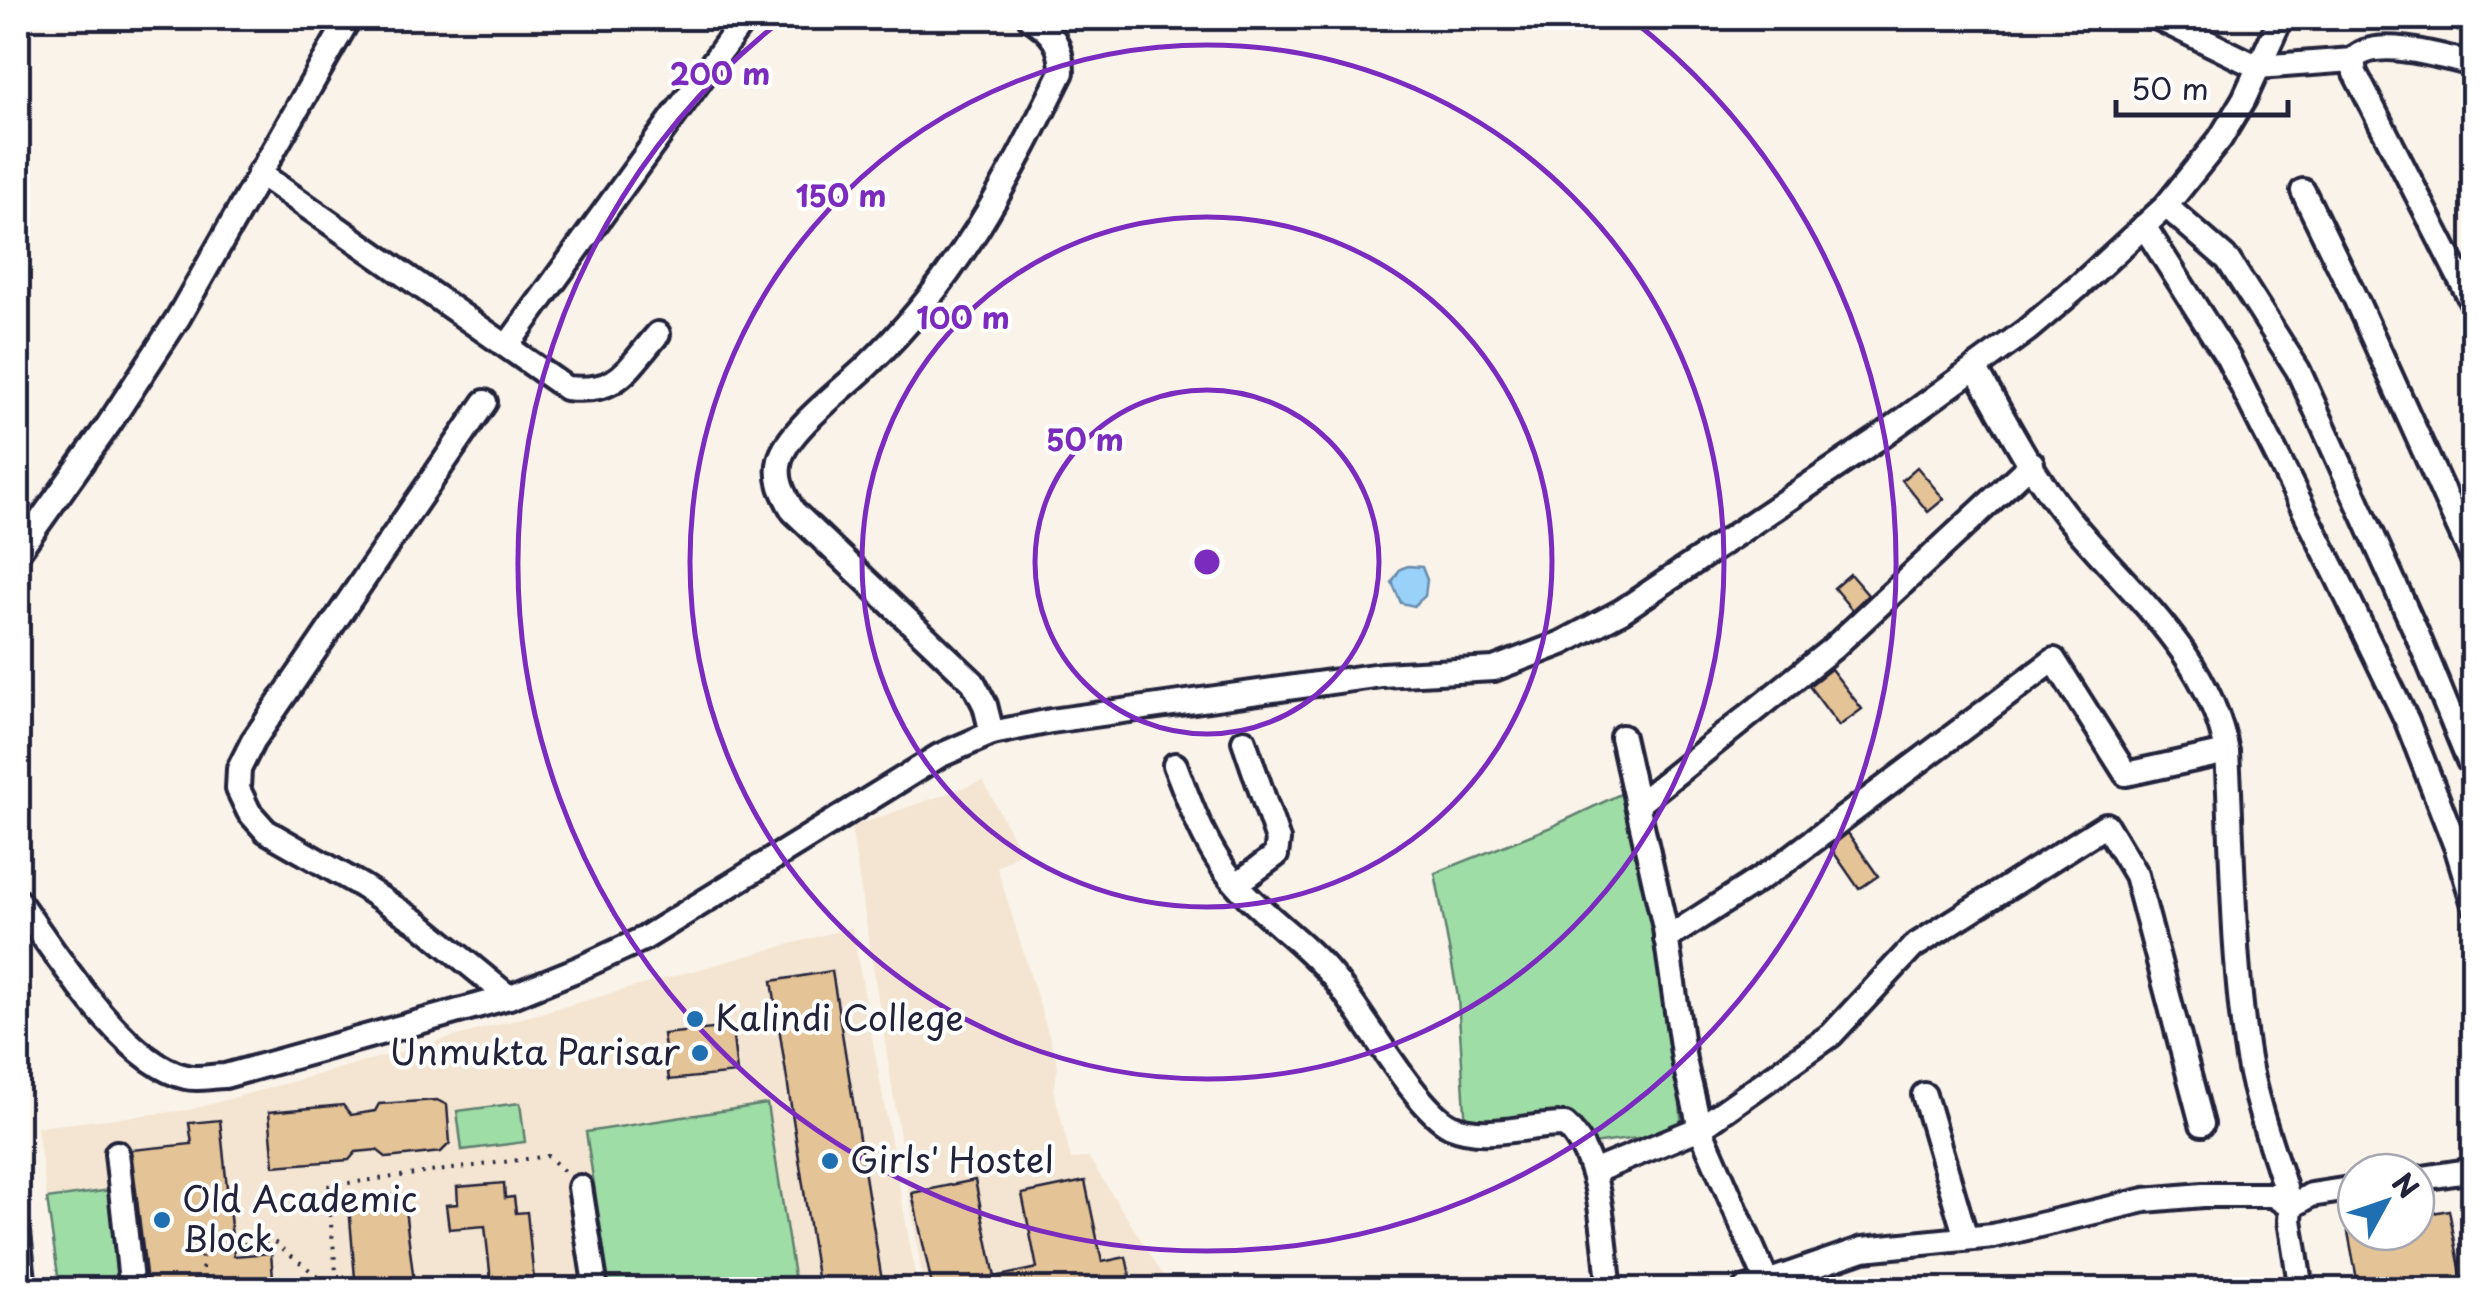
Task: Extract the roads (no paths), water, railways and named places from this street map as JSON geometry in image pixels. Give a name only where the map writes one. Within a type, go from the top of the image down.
[{"type":"street","points":[[18,552],[178,318],[348,18]]},
{"type":"street","points":[[507,346],[745,18]]},
{"type":"street","points":[[992,733],[985,705],[973,682],[793,511],[779,487],[780,460],[793,437],[887,348],[941,283],[1001,194],[1062,72],[1062,53],[1054,36],[1030,18]]},
{"type":"street","points":[[2158,18],[2258,67],[2354,66],[2368,49],[2383,47],[2474,64]]},
{"type":"street","points":[[18,901],[122,1037],[152,1063],[188,1078],[225,1076],[509,998],[644,938],[872,795],[939,756],[992,733],[1381,674],[1494,669],[1526,659],[1622,611],[1876,440],[2079,286],[2166,206],[2220,139],[2281,18]]},
{"type":"street","points":[[2354,66],[2474,306]]},
{"type":"street","points":[[259,173],[566,388],[594,391],[618,379],[658,334]]},
{"type":"street","points":[[2304,191],[2474,561]]},
{"type":"street","points":[[2166,206],[2228,260],[2298,370],[2417,634],[2469,761]]},
{"type":"street","points":[[2144,226],[2228,358],[2337,576],[2407,721],[2457,849],[2474,905]]},
{"type":"street","points":[[1975,368],[2062,511],[2176,639],[2212,700],[2227,752],[2248,1058],[2291,1207],[2301,1290]]},
{"type":"street","points":[[485,402],[253,742],[239,769],[238,789],[249,812],[266,831],[420,924],[509,998]]},
{"type":"street","points":[[1637,806],[1833,648],[2032,463]]},
{"type":"street","points":[[1666,938],[1782,866],[2054,660],[2126,774],[2227,752]]},
{"type":"street","points":[[1622,737],[1666,938],[1684,1060],[1700,1128],[1756,1286],[1863,1249],[1994,1236],[2145,1200],[2203,1195],[2273,1196],[2291,1207]]},
{"type":"street","points":[[1237,884],[1276,856],[1278,840],[1244,741]]},
{"type":"street","points":[[1175,766],[1220,864],[1334,977],[1424,1105],[1450,1126],[1482,1133],[1565,1125],[1579,1138],[1593,1172],[1610,1290]]},
{"type":"street","points":[[1593,1172],[1700,1128],[1831,1035],[1913,947],[2106,825],[2136,875],[2202,1124]]},
{"type":"street","points":[[1924,1095],[1966,1238]]},
{"type":"street","points":[[117,1153],[132,1290]]},
{"type":"street","points":[[2436,1176],[2474,1170]]},
{"type":"street","points":[[580,1187],[596,1290]]},
{"type":"street","points":[[2291,1207],[2311,1195],[2336,1191]]},
{"type":"street","points":[[18,1232],[24,1290]]},
{"type":"water","points":[[1422,567],[1427,580],[1425,596],[1414,606],[1401,603],[1392,582],[1400,569]]},
{"type":"place","name":"Kalindi College","points":[[695,1019]]},
{"type":"place","name":"Unmukta Parisar","points":[[700,1053]]},
{"type":"place","name":"Girls' Hostel","points":[[830,1161]]},
{"type":"place","name":"Old Academic Block","points":[[162,1220]]}]
